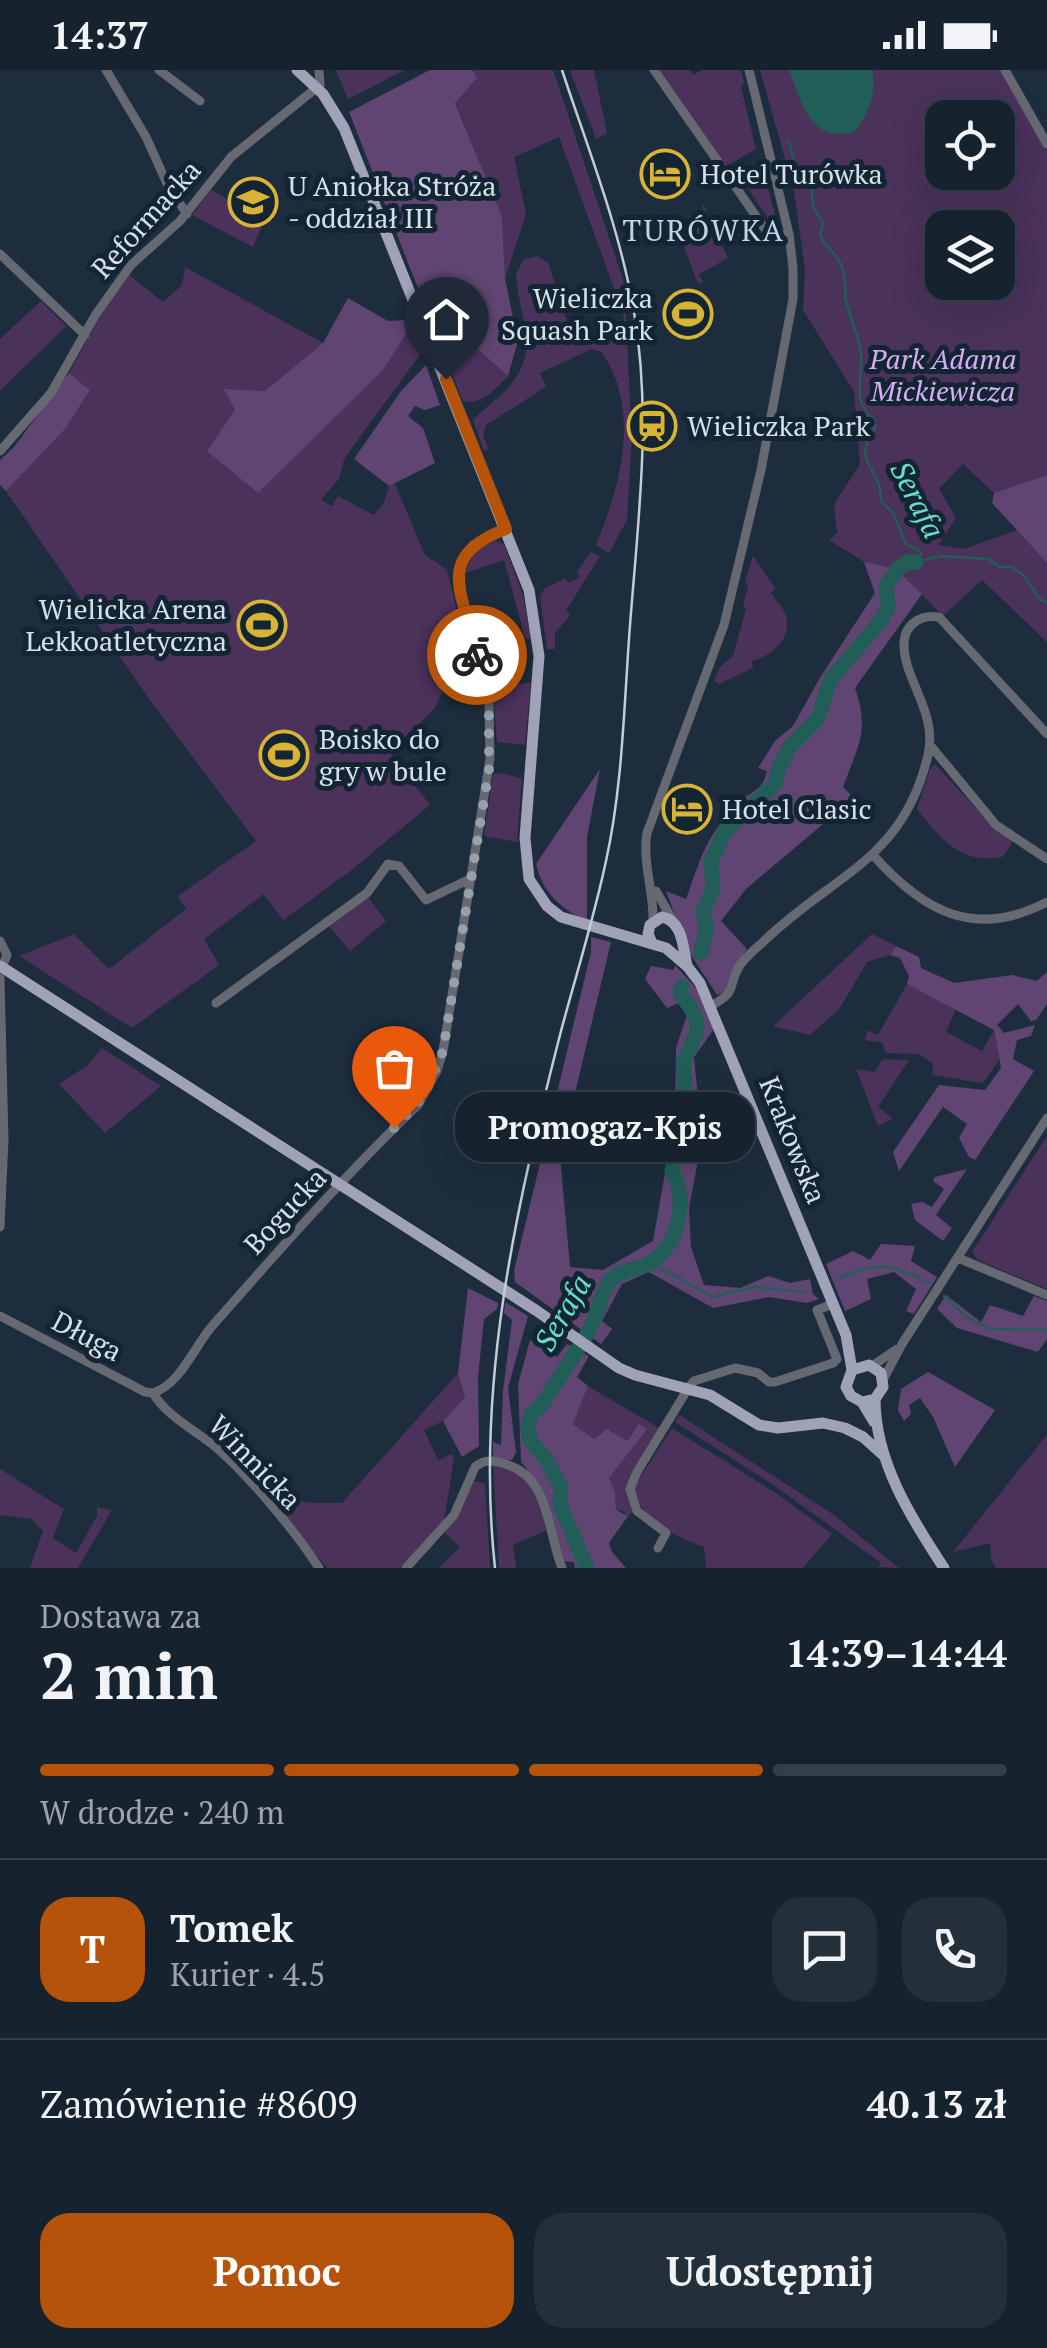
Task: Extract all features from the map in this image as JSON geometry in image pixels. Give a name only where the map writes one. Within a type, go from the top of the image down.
[{"type":"main road","points":[[298,70],[317,88],[344,128],[529,590],[539,656],[525,838],[529,879],[546,906],[562,917],[624,936],[666,948],[680,936],[672,919],[662,917],[624,936]]},
{"type":"main road","points":[[652,923],[648,934],[652,944]]},
{"type":"main road","name":"Krakowska","points":[[680,936],[687,966],[711,1006],[846,1335],[852,1370]]},
{"type":"main road","name":"Krakowska","points":[[666,948],[687,966]]},
{"type":"main road","points":[[1,970],[26,982],[635,1375],[710,1394],[759,1425],[778,1428],[823,1424],[845,1428],[882,1455]]},
{"type":"main road","name":"Krakowska","points":[[846,1335],[869,1366]]},
{"type":"main road","points":[[868,1401],[882,1391],[883,1380],[869,1366],[852,1370],[847,1379],[848,1390],[868,1401],[882,1455],[912,1516],[944,1568]]},
{"type":"street","points":[[106,70],[146,137],[176,201],[187,214]]},
{"type":"street","points":[[159,70],[200,102]]},
{"type":"street","points":[[317,88],[321,84],[319,70]]},
{"type":"street","points":[[654,70],[773,238],[789,234]]},
{"type":"street","points":[[652,923],[647,833],[714,658],[760,470],[793,300],[789,234],[749,70]]},
{"type":"street","points":[[1005,70],[1047,144]]},
{"type":"street","name":"Reformacka","points":[[0,451],[50,394],[105,299],[131,265],[187,214],[232,157],[317,88]]},
{"type":"street","points":[[0,254],[85,335]]},
{"type":"street","name":"Bogucka","points":[[154,1393],[170,1385],[204,1334],[418,1105],[437,1071],[488,782],[490,718],[459,569],[462,558],[474,545],[506,529]]},
{"type":"street","points":[[711,1006],[728,996],[740,966],[761,943],[872,855],[907,815],[918,795],[930,745],[922,697],[904,641],[918,618],[940,617],[1047,734]]},
{"type":"street","points":[[930,745],[996,825],[1047,859]]},
{"type":"street","points":[[872,855],[913,895],[943,912],[986,920],[1022,916],[1047,902]]},
{"type":"street","points":[[216,1003],[367,893],[388,864],[399,866],[426,900],[472,878]]},
{"type":"street","points":[[652,884],[672,919]]},
{"type":"street","points":[[0,941],[6,955],[0,991],[4,1140],[0,1227]]},
{"type":"street","points":[[0,991],[12,983],[26,982]]},
{"type":"street","points":[[883,1380],[1047,1118]]},
{"type":"street","points":[[958,1258],[1047,1295]]},
{"type":"street","points":[[658,1548],[666,1533],[637,1511],[630,1489],[694,1380],[734,1368],[776,1382],[832,1363],[837,1360],[817,1310],[833,1304]]},
{"type":"street","name":"Długa","points":[[0,1316],[144,1392],[154,1393]]},
{"type":"street","points":[[869,1366],[902,1344]]},
{"type":"street","name":"Winnicka","points":[[154,1393],[254,1486],[319,1568]]},
{"type":"street","points":[[406,1568],[454,1515],[473,1470],[481,1462],[492,1461],[522,1469],[536,1483],[562,1568]]},
{"type":"street","points":[[416,1558],[426,1568]]},
{"type":"green space","points":[[336,70],[405,70],[348,99]]},
{"type":"green space","points":[[472,70],[553,70],[624,283],[632,438],[627,520],[609,553],[596,545],[619,473],[624,423],[614,374],[602,352],[592,349],[540,373],[546,387],[486,425],[483,435],[488,449],[484,451],[473,420],[509,387],[524,359],[526,332],[516,274],[524,259],[538,256],[548,263],[575,346],[626,335],[623,313],[559,137],[514,157],[526,214],[505,279],[502,216],[455,102],[476,79]]},
{"type":"green space","points":[[570,70],[594,70],[607,133],[596,139]]},
{"type":"green space","points":[[657,70],[690,70],[693,75],[702,70],[741,70],[741,87],[756,149],[726,166]]},
{"type":"green space","name":"Park Adama Mickiewicza","points":[[760,70],[1002,70],[1047,151],[1047,475],[994,493],[963,464],[939,489],[956,518],[938,545],[964,549],[1017,530],[1047,563],[1047,642],[982,580],[943,616],[896,568],[864,562],[829,540],[837,533],[834,504],[860,464],[854,392],[803,310],[805,270],[794,191]]},
{"type":"green space","points":[[754,164],[762,167],[779,229],[776,232],[768,229],[772,225],[742,179],[737,181],[738,173]]},
{"type":"green space","points":[[211,190],[264,220],[253,247],[192,215]]},
{"type":"green space","points":[[703,204],[728,258],[699,274],[703,282],[698,284],[680,236],[701,226]]},
{"type":"green space","points":[[185,267],[323,343],[265,391],[235,410],[410,328],[405,320],[411,319],[424,349],[344,459],[339,479],[321,500],[332,506],[338,496],[374,515],[384,502],[392,477],[425,555],[447,570],[465,644],[446,666],[435,708],[390,753],[430,805],[348,873],[283,920],[264,894],[204,939],[219,965],[132,1028],[19,956],[74,934],[109,969],[186,909],[178,896],[256,841],[152,703],[6,491],[65,429],[90,390],[69,373],[129,275],[163,302],[182,285]]},
{"type":"green space","points":[[41,301],[66,326],[0,391],[0,339]]},
{"type":"green space","points":[[464,337],[508,376],[477,401],[463,401],[439,342]]},
{"type":"green space","points":[[495,541],[504,544],[523,595],[531,639],[525,638],[504,560],[465,573],[476,553]]},
{"type":"green space","points":[[591,552],[600,556],[566,611],[570,615],[555,633],[555,649],[547,649],[540,596],[544,589],[565,578],[568,583],[579,578],[577,572]]},
{"type":"green space","points":[[753,556],[775,588],[771,593],[785,613],[787,630],[774,650],[752,661],[753,668],[719,684],[714,681],[720,667],[733,656],[746,609],[745,580]]},
{"type":"green space","points":[[531,682],[525,745],[497,742],[493,689]]},
{"type":"green space","points":[[935,764],[990,824],[1013,842],[1002,857],[975,857],[953,847],[917,809]]},
{"type":"green space","points":[[493,774],[522,778],[517,842],[484,836]]},
{"type":"green space","points":[[368,897],[386,921],[350,951],[329,926]]},
{"type":"green space","points":[[872,934],[896,946],[890,955],[867,962],[840,1008],[810,1035],[773,1026]]},
{"type":"green space","points":[[907,984],[956,1009],[946,1032],[982,1051],[994,1030],[999,1060],[983,1083],[932,1075],[933,1064],[919,1054],[885,1053],[883,1043],[865,1040],[868,1030],[878,1035]]},
{"type":"green space","points":[[102,1048],[161,1086],[105,1133],[59,1084],[88,1065]]},
{"type":"green space","points":[[883,1059],[909,1060],[878,1107],[893,1119],[878,1126],[856,1069],[874,1072]]},
{"type":"green space","points":[[1047,1136],[1047,1289],[978,1260],[972,1252]]},
{"type":"green space","points":[[458,1373],[465,1397],[443,1421],[424,1430],[438,1460],[452,1454],[454,1459],[444,1521],[425,1546],[400,1568],[327,1568],[268,1499],[276,1492],[299,1501],[342,1503]]},
{"type":"green space","points":[[588,1386],[661,1429],[628,1490],[633,1511],[628,1516],[622,1510],[616,1511],[609,1478],[635,1428],[627,1441],[622,1441],[612,1431],[594,1439],[573,1424]]},
{"type":"green space","points":[[679,1415],[834,1515],[899,1568],[878,1567],[881,1563],[772,1484],[675,1422]]},
{"type":"green space","points":[[672,1428],[779,1495],[832,1534],[803,1568],[706,1568],[704,1547],[652,1519],[633,1489]]},
{"type":"green space","points":[[1047,1435],[1047,1568],[996,1568],[990,1543],[953,1552]]},
{"type":"green space","points":[[493,1464],[519,1473],[533,1486],[547,1530],[513,1545],[516,1568],[499,1568]]},
{"type":"green space","points":[[0,1469],[64,1509],[53,1538],[76,1553],[97,1516],[97,1507],[112,1510],[78,1568],[30,1568],[43,1531],[31,1519],[0,1515]]},
{"type":"green space","points":[[471,1481],[485,1483],[490,1568],[439,1568],[460,1547],[445,1533],[466,1500]]},
{"type":"shaded area","points":[[430,70],[472,70],[477,78],[455,103],[502,216],[505,279],[518,341],[508,376],[464,337],[439,342],[349,112]]},
{"type":"shaded area","points":[[789,70],[872,70],[870,103],[854,132],[839,134],[817,126],[803,107]]},
{"type":"shaded area","points":[[348,298],[388,321],[405,320],[410,328],[382,371],[258,493],[207,451],[235,410],[224,389],[265,391],[323,343]]},
{"type":"shaded area","points":[[426,365],[440,405],[425,410],[415,406],[408,416],[423,428],[435,463],[389,486],[354,459],[401,391]]},
{"type":"shaded area","points":[[69,373],[90,390],[65,429],[6,491],[0,485],[0,460]]},
{"type":"shaded area","points":[[1047,475],[1047,563],[992,503],[994,493]]},
{"type":"shaded area","points":[[864,562],[895,568],[922,594],[855,688],[862,727],[843,787],[854,798],[746,889],[721,921],[747,949],[732,972],[726,991],[717,995],[689,952],[666,891],[686,899],[715,831],[734,806],[763,782],[767,771],[758,768],[775,741],[793,726],[875,593]]},
{"type":"shaded area","points":[[600,769],[587,837],[587,922],[554,899],[536,864]]},
{"type":"shaded area","points":[[591,937],[611,942],[560,1156],[570,1267],[603,1270],[653,1241],[675,1116],[676,1048],[687,1015],[679,1003],[667,1008],[645,979],[651,966],[674,970],[675,965],[696,988],[714,1029],[694,1057],[702,1139],[689,1208],[691,1247],[704,1285],[740,1288],[768,1276],[790,1283],[810,1279],[813,1294],[819,1299],[807,1303],[769,1297],[713,1308],[649,1272],[622,1284],[602,1321],[612,1329],[601,1344],[515,1282],[514,1271],[591,952]]},
{"type":"shaded area","points":[[896,946],[919,957],[921,968],[954,983],[1012,975],[1037,981],[1047,972],[1047,1004],[1036,1020],[1031,1021],[1018,1004],[997,1025],[1004,1033],[1035,1025],[1031,1036],[1017,1040],[1013,1059],[1034,1071],[975,1160],[969,1157],[959,1138],[967,1124],[943,1107],[899,1171],[893,1152],[939,1085],[985,1090],[1001,1068],[994,1030],[907,984],[909,976],[900,958],[890,955]]},
{"type":"shaded area","points":[[967,1169],[936,1215],[952,1228],[943,1241],[915,1220],[911,1204],[922,1202],[932,1207],[944,1189],[933,1181],[935,1177]]},
{"type":"shaded area","points":[[881,1244],[915,1246],[911,1261],[937,1277],[914,1314],[906,1311],[916,1289],[894,1272],[867,1279],[871,1299],[845,1311],[826,1264],[853,1251],[870,1260]]},
{"type":"shaded area","points":[[468,1288],[498,1303],[497,1309],[484,1319],[478,1377],[479,1446],[462,1457],[443,1421],[465,1397],[458,1373]]},
{"type":"shaded area","points":[[946,1295],[981,1322],[990,1305],[1023,1316],[1034,1296],[1047,1301],[1047,1339],[1038,1352],[957,1328],[937,1309]]},
{"type":"shaded area","points":[[505,1302],[528,1316],[508,1388],[516,1452],[512,1460],[493,1459],[493,1442],[501,1445],[512,1320],[504,1313]]},
{"type":"shaded area","points":[[530,1340],[557,1357],[567,1344],[589,1356],[577,1377],[588,1386],[573,1424],[594,1439],[607,1429],[627,1441],[639,1424],[647,1429],[609,1478],[616,1510],[628,1516],[609,1543],[626,1568],[575,1568],[574,1562],[563,1561],[533,1477],[521,1462],[518,1384]]},
{"type":"shaded area","points":[[928,1372],[995,1410],[955,1467],[920,1398],[909,1405],[911,1414],[904,1421],[898,1410],[901,1389]]},
{"type":"waterway","name":"Serafa","points":[[789,142],[797,169],[811,183],[813,206],[823,223],[820,235],[843,270],[847,306],[861,353],[860,397],[875,427],[868,440],[866,458],[877,480],[881,501],[893,513],[906,544],[920,551],[916,562],[941,556],[989,559],[1024,576],[1047,603]]},
{"type":"waterway","name":"Serafa","points":[[701,953],[707,927],[703,911],[713,890],[711,862],[725,831],[776,783],[789,748],[818,718],[831,679],[883,618],[888,605],[886,586],[898,569],[907,562],[916,562]]},
{"type":"waterway","name":"Serafa","points":[[587,1568],[560,1505],[561,1487],[530,1440],[528,1425],[531,1414],[542,1405],[592,1325],[610,1281],[652,1262],[674,1233],[680,1208],[672,1171],[679,1143],[692,1122],[684,1065],[697,1029],[694,1014],[680,993],[682,986]]},
{"type":"waterway","points":[[651,1263],[713,1297],[755,1287],[804,1292]]},
{"type":"waterway","points":[[839,1278],[885,1267],[929,1283]]},
{"type":"waterway","points":[[944,1296],[968,1318],[990,1329],[1047,1330]]},
{"type":"railway","points":[[495,1568],[490,1500],[495,1364],[529,1163],[612,832],[642,468],[642,390],[628,281],[562,70]]},
{"type":"way so far","points":[[394,1128],[424,1096],[443,1051],[489,769],[489,705],[477,655]]},
{"type":"place","name":"Hotel Turówka","points":[[665,174]]},
{"type":"place","name":"U Aniołka Stróża - oddział III","points":[[253,202]]},
{"type":"place","name":"Wieliczka Squash Park","points":[[688,314]]},
{"type":"place","name":"Wieliczka Park","points":[[652,426]]},
{"type":"place","name":"Wielicka Arena Lekkoatletyczna","points":[[262,625]]},
{"type":"place","name":"Boisko do gry w bule","points":[[284,755]]},
{"type":"place","name":"Hotel Clasic","points":[[687,809]]},
{"type":"place","name":"Promogaz-Kpis","points":[[394,1128]]},
{"type":"district","name":"TURÓWKA","points":[[704,231]]},
{"type":"route","points":[[446,379],[506,529],[480,540],[466,551],[460,565],[461,590],[477,655]]}]
